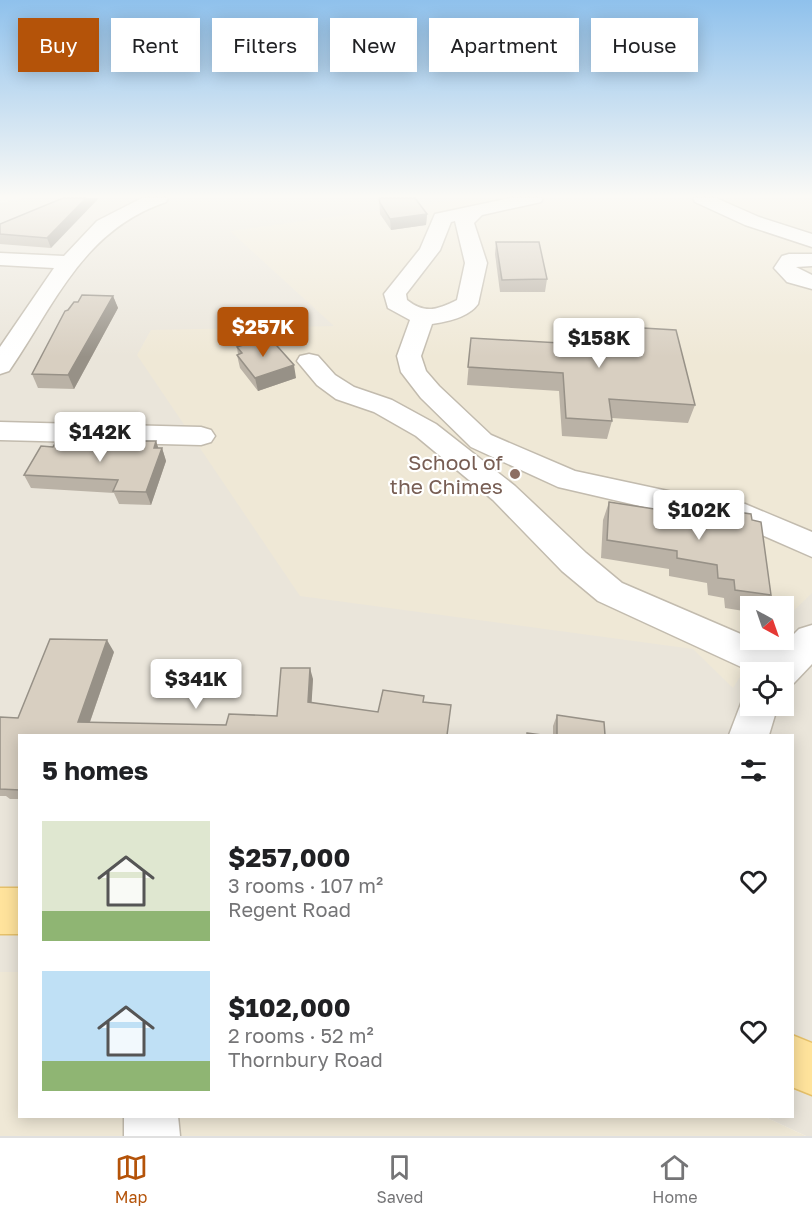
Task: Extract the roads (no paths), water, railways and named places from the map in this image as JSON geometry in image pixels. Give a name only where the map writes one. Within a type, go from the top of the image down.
[{"type":"main road","points":[[0,911],[18,911]]},
{"type":"main road","points":[[794,1062],[812,1069]]},
{"type":"street","points":[[0,366],[81,251]]},
{"type":"street","points":[[430,251],[395,294],[396,303],[408,313],[422,318],[437,318],[467,304],[476,263],[472,251]]},
{"type":"street","points":[[0,259],[71,263]]},
{"type":"street","points":[[812,260],[789,260],[784,268],[795,277],[812,282]]},
{"type":"street","points":[[422,318],[409,356],[414,372],[429,392],[481,441],[568,480],[696,508],[745,515],[812,545]]},
{"type":"street","points":[[309,361],[326,380],[345,393],[382,406],[426,430],[504,494],[574,562],[610,592],[762,662]]},
{"type":"street","points":[[0,431],[201,436]]},
{"type":"street","points":[[791,662],[812,640]]},
{"type":"street","points":[[749,734],[755,716]]},
{"type":"street","points":[[151,1118],[152,1136]]},
{"type":"place","name":"School of the Chimes","points":[[515,474]]}]
